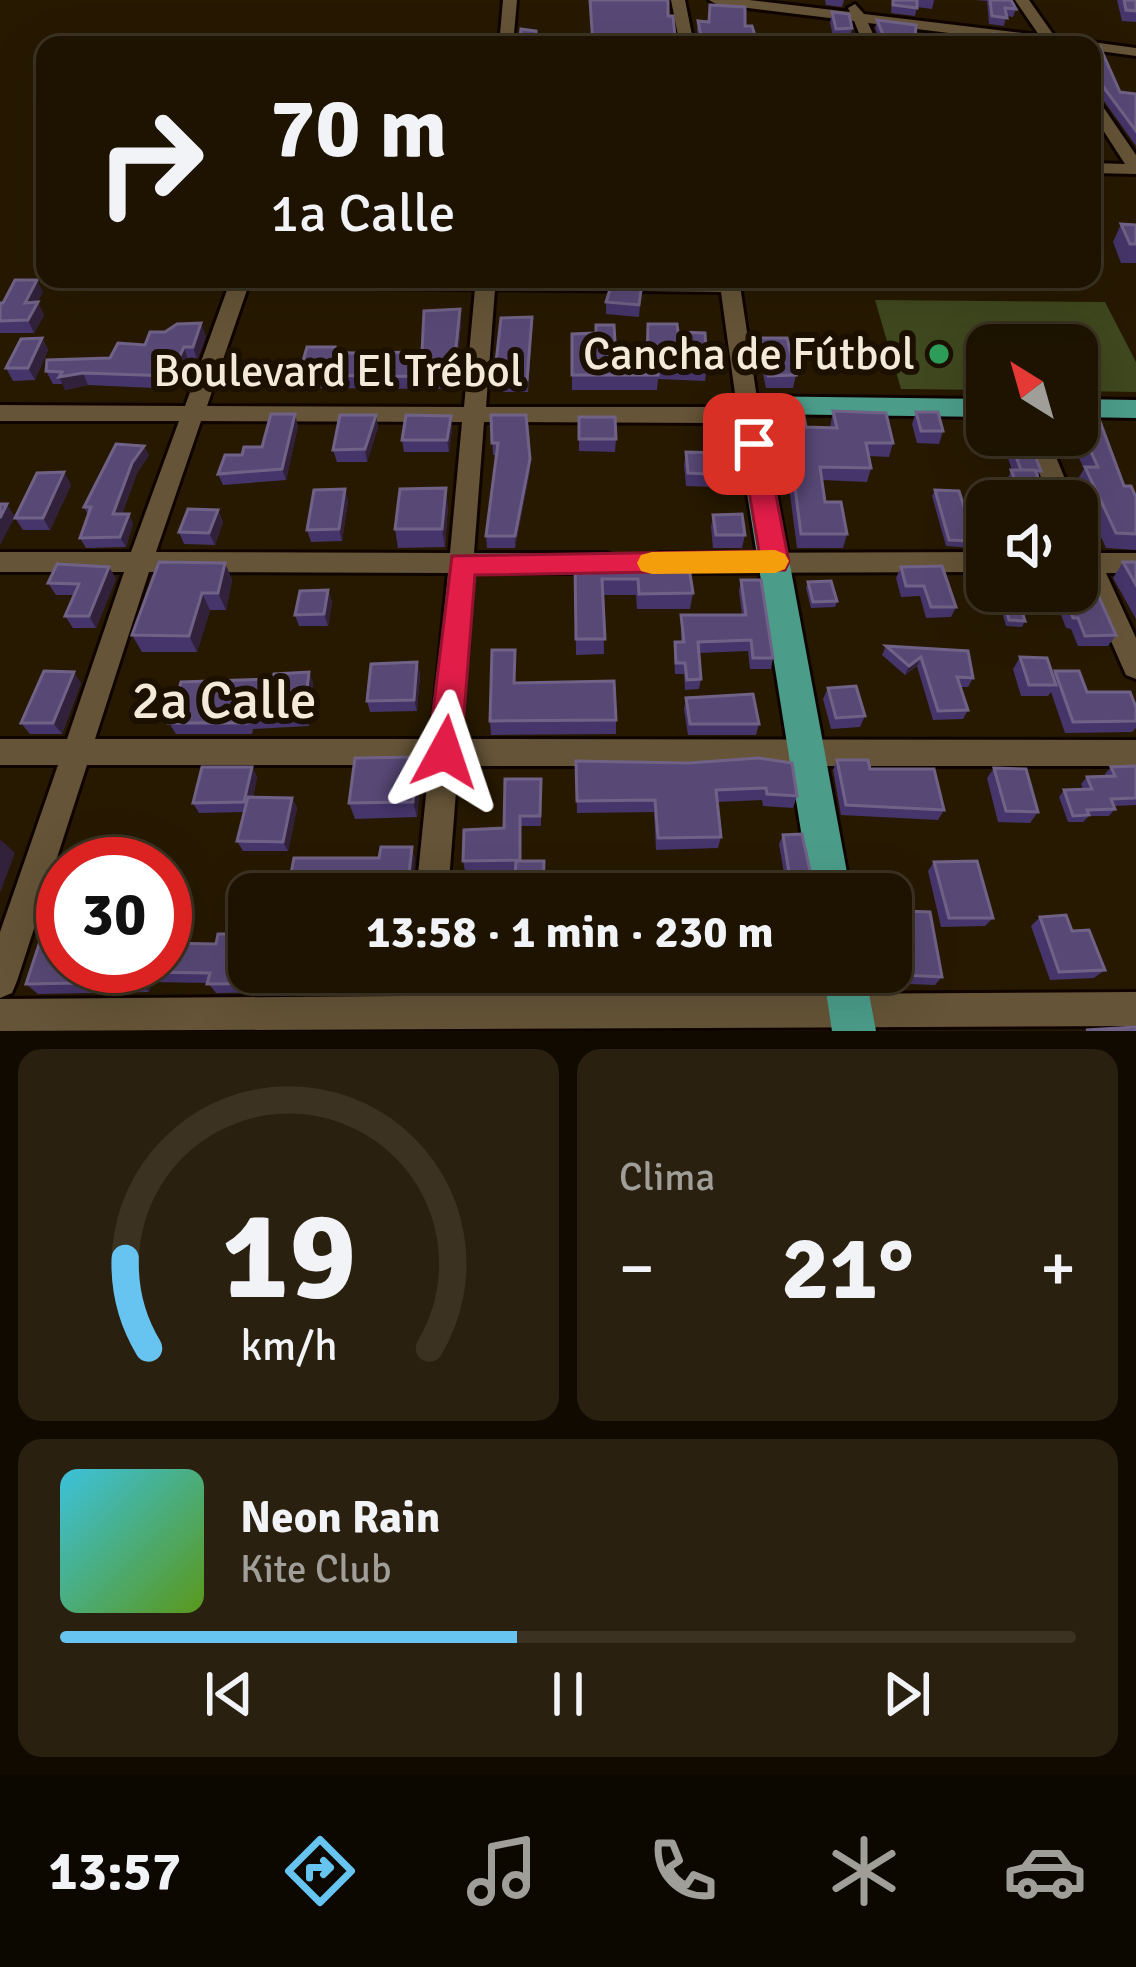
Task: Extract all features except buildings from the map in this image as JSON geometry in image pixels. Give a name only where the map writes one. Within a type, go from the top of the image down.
[{"type":"main road","name":"Boulevard El Trébol","points":[[747,405],[966,408]]},
{"type":"main road","points":[[747,405],[827,873]]},
{"type":"main road","points":[[1098,409],[1136,409]]},
{"type":"street","points":[[507,36],[510,0]]},
{"type":"street","points":[[678,0],[685,36]]},
{"type":"street","points":[[716,0],[998,36]]},
{"type":"street","points":[[851,0],[868,36]]},
{"type":"street","points":[[1022,0],[1047,36]]},
{"type":"street","points":[[1101,48],[1136,52]]},
{"type":"street","points":[[1101,116],[1136,169]]},
{"type":"street","points":[[1101,133],[1136,138]]},
{"type":"street","points":[[1101,168],[1136,169]]},
{"type":"street","points":[[0,981],[140,562],[238,288]]},
{"type":"street","points":[[434,873],[485,288]]},
{"type":"street","points":[[731,288],[747,405]]},
{"type":"street","name":"Boulevard El Trébol","points":[[0,397],[196,406]]},
{"type":"street","name":"Boulevard El Trébol","points":[[0,413],[196,406],[475,406],[713,415],[747,405]]},
{"type":"street","points":[[1098,557],[1136,563]]},
{"type":"street","points":[[0,562],[966,562]]},
{"type":"street","points":[[1098,590],[1136,667]]},
{"type":"street","name":"2a Calle","points":[[0,752],[1136,753]]},
{"type":"street","points":[[0,1016],[421,1022],[849,1005],[1136,1010]]},
{"type":"green space","name":"Cancha de Fútbol","points":[[875,300],[1105,302],[1136,362],[1136,392],[1098,391],[1098,324],[966,324],[966,390],[901,389]]},
{"type":"slow traffic","points":[[652,563],[775,561]]},
{"type":"place","name":"Cancha de Fútbol","points":[[939,354]]},
{"type":"route","points":[[445,752],[462,564],[775,562],[754,444]]}]
